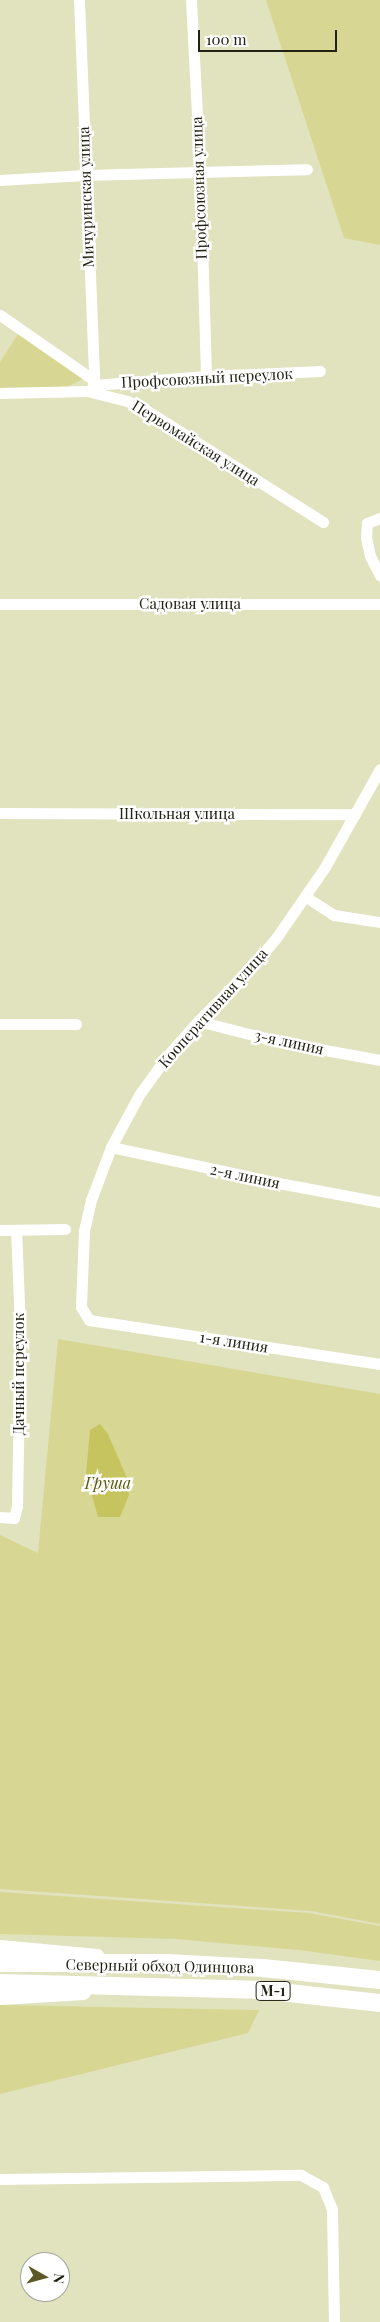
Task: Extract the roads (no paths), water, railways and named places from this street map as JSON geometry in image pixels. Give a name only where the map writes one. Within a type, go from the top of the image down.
[{"type":"highway","name":"Северный обход Одинцова","points":[[0,1963],[166,1963],[263,1968],[380,1980]]},
{"type":"highway","name":"Северный обход Одинцова","points":[[0,1983],[262,1990],[380,2003]]},
{"type":"main road","points":[[0,1946],[166,1963]]},
{"type":"main road","points":[[0,1997],[166,1988]]},
{"type":"street","name":"Мичуринская улица","points":[[79,0],[92,385]]},
{"type":"street","name":"Профсоюзная улица","points":[[191,0],[200,173],[206,376]]},
{"type":"street","points":[[0,180],[85,175],[307,169]]},
{"type":"street","points":[[0,315],[92,385]]},
{"type":"street","name":"Профсоюзный переулок","points":[[92,385],[206,376],[320,372]]},
{"type":"street","name":"Первомайская улица","points":[[0,393],[92,385],[117,398],[138,405],[323,522]]},
{"type":"street","points":[[380,518],[368,523],[366,537],[370,556],[380,576]]},
{"type":"street","name":"Садовая улица","points":[[0,604],[380,604]]},
{"type":"street","name":"Кооперативная улица","points":[[88,1320],[82,1307],[84,1231],[91,1200],[112,1147],[139,1095],[167,1056],[198,1021],[250,970],[306,897],[380,769]]},
{"type":"street","name":"Школьная улица","points":[[0,813],[355,814]]},
{"type":"street","points":[[306,897],[334,915],[380,922]]},
{"type":"street","name":"3-я линия","points":[[198,1021],[281,1042],[380,1060]]},
{"type":"street","points":[[0,1024],[76,1024]]},
{"type":"street","name":"2-я линия","points":[[112,1147],[284,1184],[380,1202]]},
{"type":"street","points":[[0,1230],[65,1229]]},
{"type":"street","name":"Дачный переулок","points":[[0,1517],[14,1518],[17,1506],[20,1328],[16,1230]]},
{"type":"street","name":"1-я линия","points":[[88,1320],[380,1364]]},
{"type":"street","points":[[0,2179],[301,2175],[323,2187],[332,2209],[334,2322]]},
{"type":"water","name":"Груша","points":[[100,1424],[108,1434],[127,1478],[129,1495],[120,1517],[98,1517],[86,1474],[90,1430]]}]
